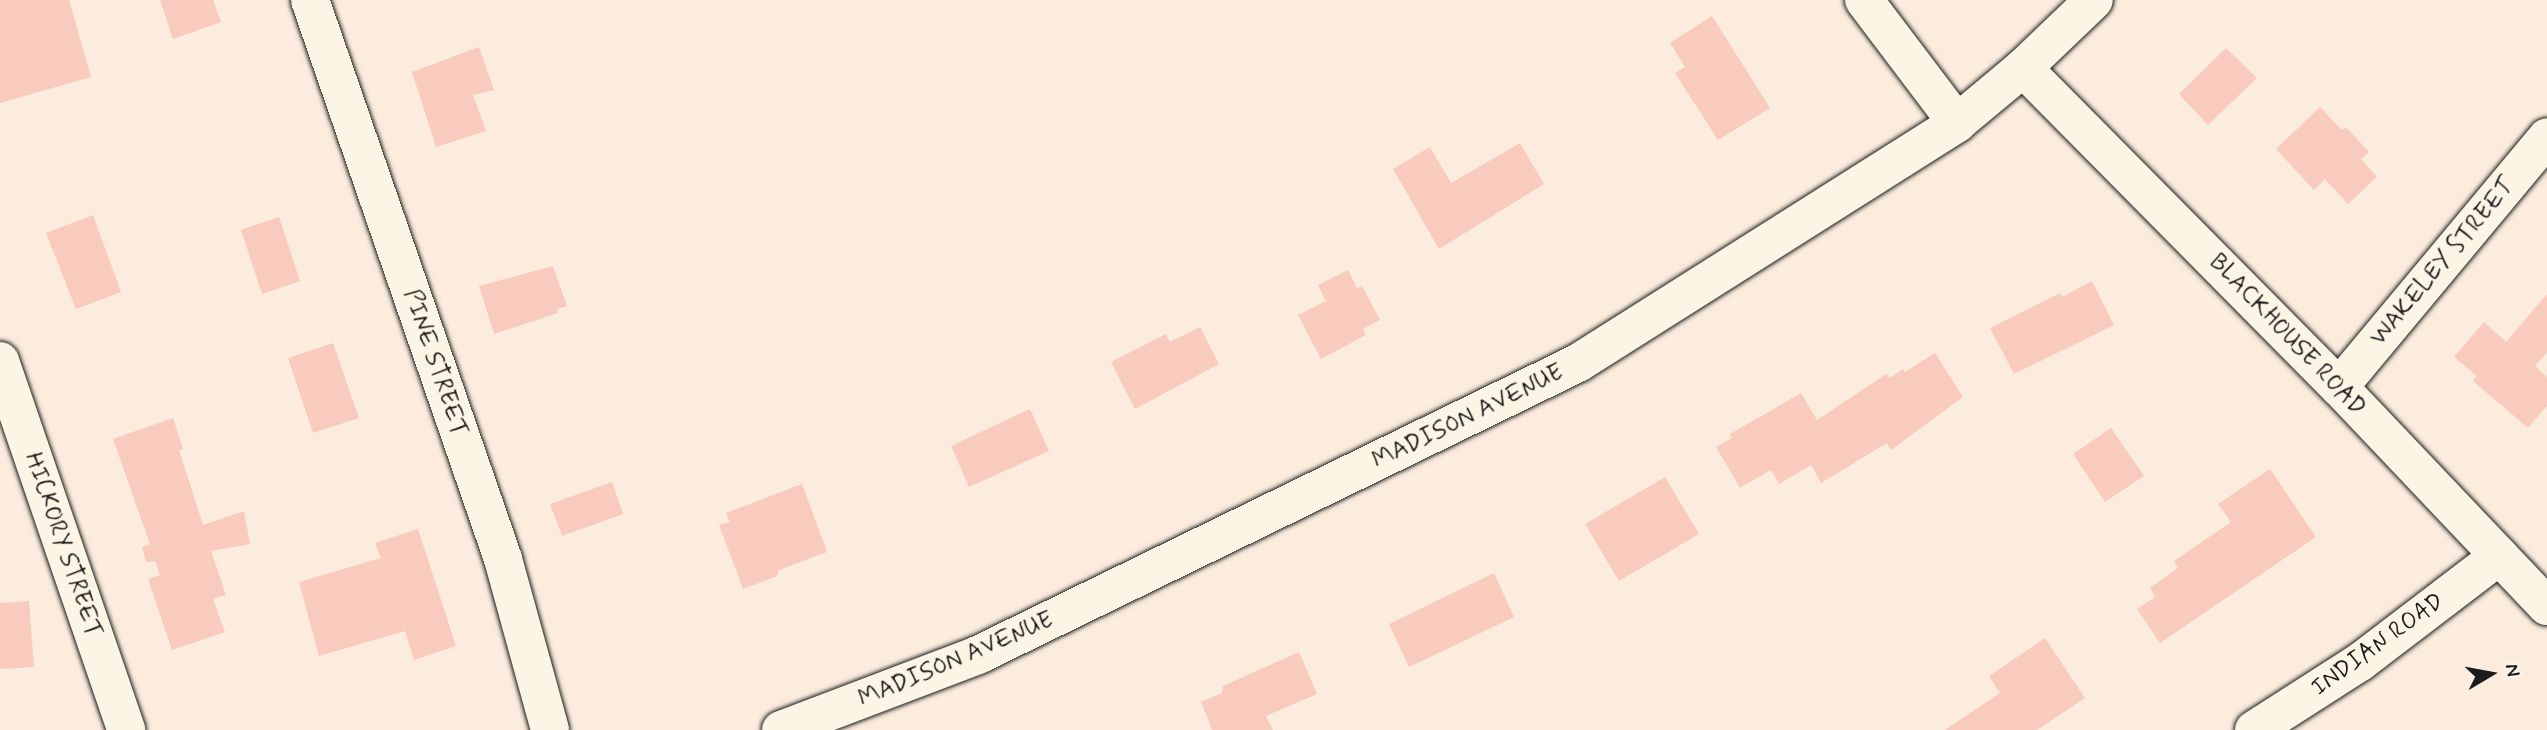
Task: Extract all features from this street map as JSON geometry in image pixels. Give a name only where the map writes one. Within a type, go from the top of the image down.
[{"type":"street","name":"PINE STREET","points":[[310,0],[503,559],[550,730]]},
{"type":"street","points":[[1864,0],[1957,124]]},
{"type":"street","name":"MADISON AVENUE","points":[[781,730],[978,655],[1578,363],[1957,124],[2023,68],[2094,0]]},
{"type":"street","name":"BLACKHOUSE ROAD","points":[[2023,68],[2339,387],[2547,606]]},
{"type":"street","name":"WAKELEY STREET","points":[[2339,387],[2547,137]]},
{"type":"street","name":"HICKORY STREET","points":[[0,361],[126,730]]},
{"type":"street","name":"INDIAN ROAD","points":[[2254,730],[2360,662],[2498,556]]},
{"type":"building","points":[[0,0],[69,0],[91,77],[0,103]]},
{"type":"building","points":[[160,0],[213,0],[221,22],[173,39]]},
{"type":"building","points":[[1712,16],[1770,108],[1718,140],[1675,73],[1685,67],[1670,43]]},
{"type":"building","points":[[479,47],[494,90],[473,95],[486,131],[436,147],[412,72]]},
{"type":"building","points":[[2226,48],[2257,78],[2208,125],[2179,94]]},
{"type":"building","points":[[2320,107],[2342,130],[2346,127],[2369,152],[2361,159],[2377,177],[2348,204],[2325,179],[2314,190],[2276,149]]},
{"type":"building","points":[[1520,143],[1544,184],[1439,249],[1393,169],[1430,147],[1451,183]]},
{"type":"building","points":[[93,215],[121,292],[76,309],[46,233]]},
{"type":"building","points":[[279,217],[300,281],[262,294],[241,230]]},
{"type":"building","points":[[553,266],[567,306],[557,309],[558,313],[494,334],[479,286]]},
{"type":"building","points":[[1348,270],[1357,288],[1362,286],[1380,320],[1363,329],[1366,335],[1321,359],[1298,315],[1326,301],[1318,285]]},
{"type":"building","points":[[2092,281],[2114,325],[2014,374],[1990,328],[2060,293],[2062,297]]},
{"type":"building","points":[[2547,294],[2547,352],[2535,366],[2547,377],[2547,406],[2528,428],[2473,381],[2477,376],[2454,357],[2484,322],[2506,342]]},
{"type":"building","points":[[1200,327],[1219,364],[1135,409],[1111,362],[1166,334],[1170,342]]},
{"type":"building","points":[[333,343],[359,418],[313,433],[288,358]]},
{"type":"building","points":[[1935,353],[1963,397],[1891,450],[1887,443],[1821,483],[1811,465],[1779,484],[1771,470],[1740,488],[1716,447],[1732,438],[1730,434],[1801,393],[1817,420],[1886,374],[1890,378],[1903,369],[1905,372]]},
{"type":"building","points":[[1030,409],[1049,451],[969,487],[951,446]]},
{"type":"building","points":[[173,418],[183,449],[179,450],[203,525],[244,511],[250,544],[211,551],[226,595],[213,599],[225,632],[172,650],[148,579],[160,575],[155,561],[146,562],[142,547],[150,544],[113,439]]},
{"type":"building","points":[[2111,428],[2144,476],[2105,502],[2073,454]]},
{"type":"building","points":[[2270,469],[2316,537],[2160,643],[2137,609],[2155,597],[2150,588],[2178,568],[2174,561],[2231,522],[2218,504]]},
{"type":"building","points":[[1665,477],[1699,534],[1619,581],[1585,524]]},
{"type":"building","points":[[612,482],[623,514],[562,536],[550,504]]},
{"type":"building","points":[[802,484],[827,552],[779,570],[777,576],[743,589],[719,525],[730,522],[726,513]]},
{"type":"building","points":[[418,529],[456,646],[414,660],[405,631],[319,656],[299,582],[381,558],[375,543]]},
{"type":"building","points":[[1494,573],[1514,617],[1409,667],[1389,624]]},
{"type":"building","points":[[29,601],[34,667],[0,669],[0,603]]},
{"type":"building","points":[[2045,638],[2085,698],[2037,730],[1945,730],[2000,693],[1989,676]]},
{"type":"building","points":[[1299,652],[1317,694],[1266,716],[1273,730],[1212,730],[1201,702],[1222,693],[1223,686]]}]
